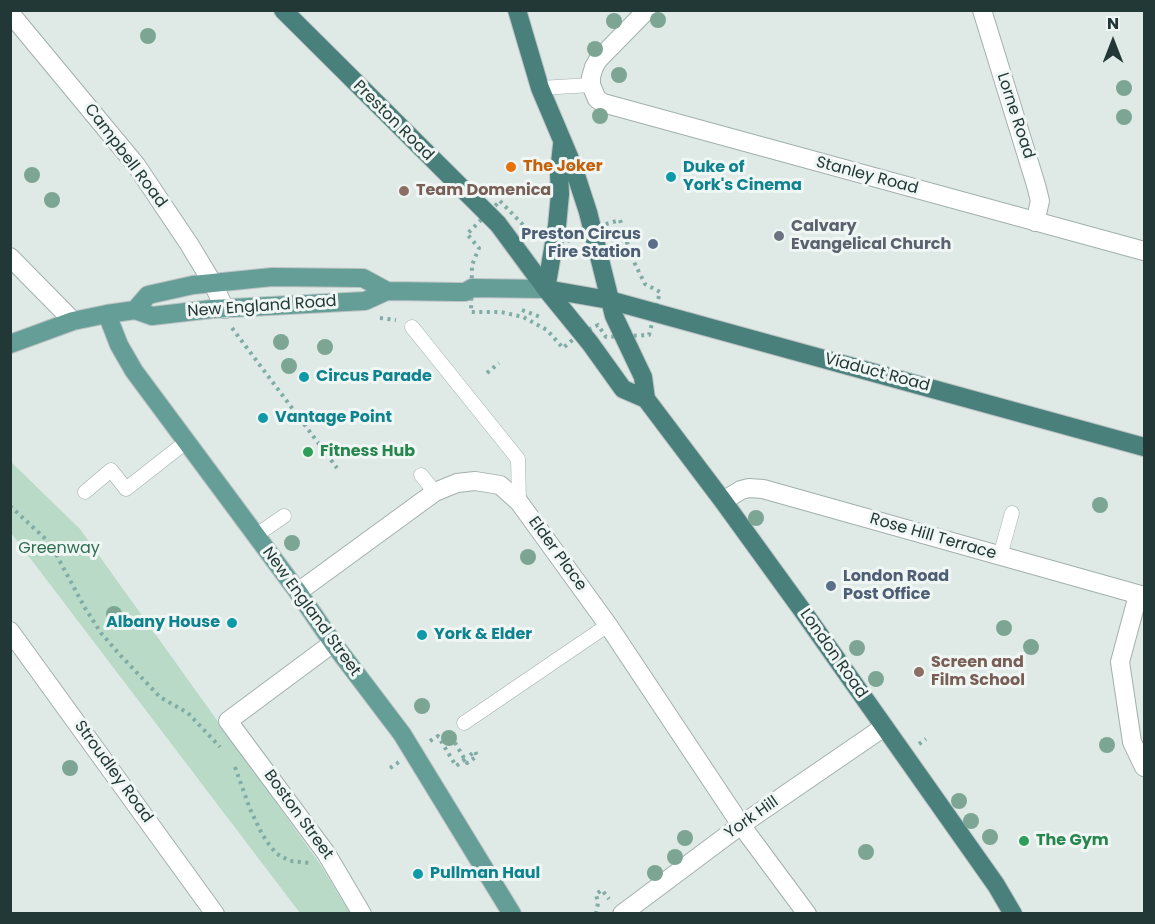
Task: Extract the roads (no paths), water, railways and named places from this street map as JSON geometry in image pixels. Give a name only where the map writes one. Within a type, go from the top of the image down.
[{"type":"highway","name":"Preston Road","points":[[283,10],[498,224],[546,289]]},
{"type":"highway","name":"London Road","points":[[517,10],[540,88],[588,212],[614,316],[643,377],[646,399],[723,501],[996,885],[1013,914]]},
{"type":"highway","points":[[546,289],[557,226],[562,141]]},
{"type":"highway","name":"Viaduct Road","points":[[546,289],[609,300],[1144,447]]},
{"type":"highway","name":"London Road","points":[[546,289],[590,343],[623,389],[646,399]]},
{"type":"main road","name":"New England Road","points":[[135,310],[148,295],[212,282],[272,277],[363,278],[387,291]]},
{"type":"main road","name":"New England Road","points":[[10,344],[73,321],[135,310],[152,316],[227,317],[365,302],[387,291],[465,292],[472,288],[546,289]]},
{"type":"main road","name":"New England Street","points":[[107,314],[119,345],[134,371],[408,743],[512,914]]},
{"type":"street","points":[[591,85],[592,72],[598,60],[647,10]]},
{"type":"street","name":"Lorne Road","points":[[982,10],[1040,201],[1035,222]]},
{"type":"street","name":"Campbell Road","points":[[10,13],[136,165],[212,282],[227,317]]},
{"type":"street","name":"Stanley Road","points":[[591,85],[597,99],[609,106],[1144,251]]},
{"type":"street","points":[[10,257],[73,321]]},
{"type":"street","name":"Elder Place","points":[[298,592],[435,492],[458,483],[475,481],[500,485],[519,502],[608,625],[741,825],[807,914]]},
{"type":"street","name":"Rose Hill Terrace","points":[[723,501],[741,490],[763,489],[1141,596]]},
{"type":"street","points":[[1141,596],[1120,662],[1132,742],[1144,767]]},
{"type":"street","name":"Stroudley Road","points":[[10,631],[215,914]]},
{"type":"street","name":"Boston Street","points":[[333,643],[228,720],[326,853],[362,914]]},
{"type":"street","name":"York Hill","points":[[622,914],[741,825],[884,727]]},
{"type":"lane","points":[[540,88],[591,85]]},
{"type":"lane","points":[[412,327],[518,459],[519,502]]},
{"type":"lane","points":[[85,492],[111,470],[126,489],[186,442]]},
{"type":"lane","points":[[421,475],[435,492]]},
{"type":"lane","points":[[1000,556],[1012,513]]},
{"type":"lane","points":[[255,536],[284,516]]},
{"type":"lane","points":[[464,723],[608,625]]},
{"type":"place","name":"The Joker","points":[[511,167]]},
{"type":"place","name":"Duke of York's Cinema","points":[[671,177]]},
{"type":"place","name":"Team Domenica","points":[[404,191]]},
{"type":"place","name":"Calvary Evangelical Church","points":[[779,236]]},
{"type":"place","name":"Preston Circus Fire Station","points":[[653,244]]},
{"type":"place","name":"Circus Parade","points":[[304,377]]},
{"type":"place","name":"Vantage Point","points":[[263,418]]},
{"type":"place","name":"Fitness Hub","points":[[308,452]]},
{"type":"place","name":"London Road Post Office","points":[[831,586]]},
{"type":"place","name":"Albany House","points":[[232,623]]},
{"type":"place","name":"York & Elder","points":[[422,635]]},
{"type":"place","name":"Screen and Film School","points":[[919,672]]},
{"type":"place","name":"The Gym","points":[[1024,841]]},
{"type":"place","name":"Pullman Haul","points":[[418,874]]},
{"type":"park label","name":"Greenway","points":[[59,549]]}]
